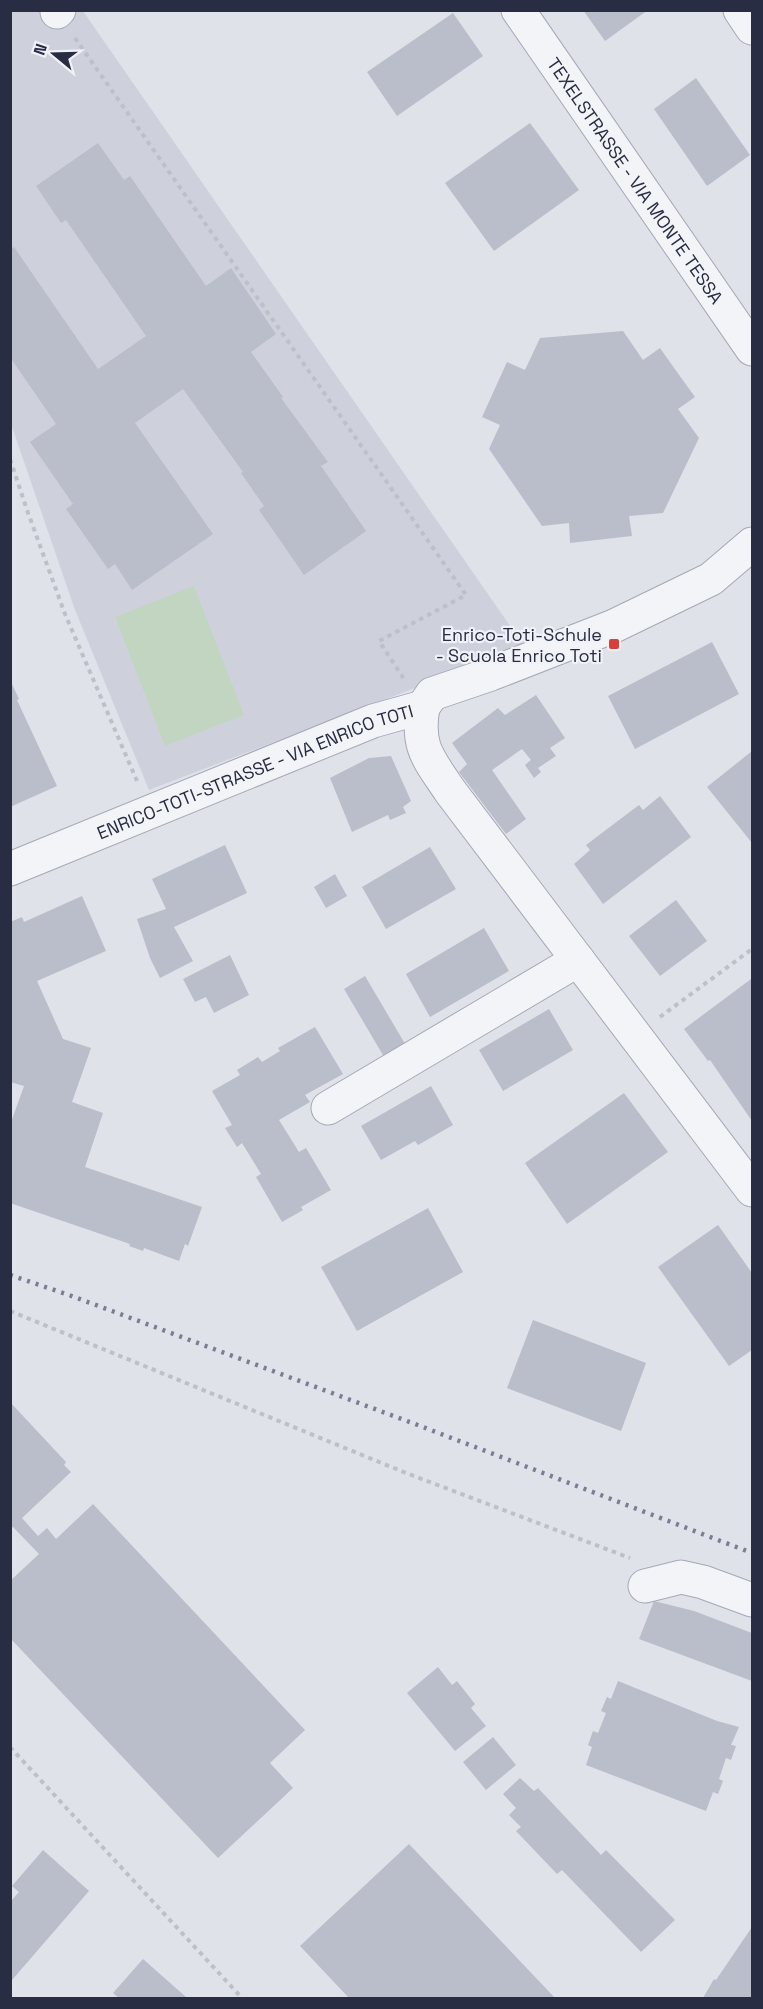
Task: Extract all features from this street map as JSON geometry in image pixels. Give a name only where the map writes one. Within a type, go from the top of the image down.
[{"type":"street","name":"TEXELSTRASSE - VIA MONTE TESSA","points":[[518,10],[753,349]]},
{"type":"street","points":[[740,10],[753,28]]},
{"type":"street","name":"ENRICO-TOTI-STRASSE - VIA ENRICO TOTI","points":[[10,869],[373,721],[423,707],[432,694],[577,642],[711,579],[753,544]]},
{"type":"street","points":[[423,707],[420,723],[423,749],[450,791],[753,1190]]},
{"type":"street","points":[[328,1108],[578,960]]},
{"type":"street","points":[[645,1586],[681,1577],[703,1581],[753,1600]]},
{"type":"path","points":[[58,11],[466,595],[379,641],[423,707]]},
{"type":"path","points":[[10,459],[65,614],[150,812]]},
{"type":"path","points":[[636,1036],[753,949]]},
{"type":"path","points":[[10,1311],[406,1473],[681,1577]]},
{"type":"path","points":[[10,1747],[242,1998]]},
{"type":"shaded area","points":[[10,11],[83,11],[524,646],[149,790],[75,610],[11,424]]},
{"type":"green space","points":[[194,586],[244,715],[165,746],[115,617]]},
{"type":"building","points":[[583,10],[648,10],[605,41]]},
{"type":"building","points":[[453,13],[483,56],[397,116],[367,72]]},
{"type":"building","points":[[696,78],[750,155],[707,186],[654,109]]},
{"type":"building","points":[[530,123],[579,190],[494,251],[445,183]]},
{"type":"building","points":[[98,143],[124,180],[130,176],[206,286],[231,268],[276,334],[251,352],[283,397],[281,398],[328,462],[321,466],[366,531],[304,575],[259,510],[264,506],[241,473],[243,472],[183,389],[135,423],[213,534],[132,590],[115,564],[108,569],[66,509],[73,504],[30,442],[56,424],[10,357],[10,250],[14,247],[98,369],[146,336],[66,220],[61,223],[36,186]]},
{"type":"building","points":[[623,331],[643,360],[660,348],[695,397],[678,409],[699,438],[663,513],[629,516],[632,536],[570,543],[569,523],[542,526],[489,449],[500,425],[482,417],[507,362],[525,370],[540,338]]},
{"type":"building","points":[[712,642],[739,694],[635,749],[608,696]]},
{"type":"building","points":[[10,680],[57,786],[10,807]]},
{"type":"building","points":[[536,695],[565,738],[550,748],[556,756],[538,768],[541,772],[534,778],[525,765],[531,760],[522,749],[492,770],[526,819],[506,834],[459,772],[467,764],[452,743],[498,708],[505,715]]},
{"type":"building","points":[[752,751],[752,843],[707,787]]},
{"type":"building","points":[[391,756],[411,801],[403,807],[406,813],[390,820],[388,815],[352,832],[330,778],[369,758]]},
{"type":"building","points":[[660,796],[691,837],[603,904],[574,864],[590,850],[586,845],[639,805],[643,810]]},
{"type":"building","points":[[225,845],[247,893],[174,927],[193,961],[160,978],[150,958],[137,919],[166,909],[152,879]]},
{"type":"building","points":[[430,847],[456,889],[386,929],[362,887]]},
{"type":"building","points":[[335,874],[347,896],[326,908],[314,887]]},
{"type":"building","points":[[82,896],[106,951],[37,981],[63,1039],[91,1048],[72,1102],[103,1113],[85,1167],[202,1207],[188,1246],[185,1244],[179,1261],[144,1248],[143,1251],[129,1246],[130,1244],[10,1203],[10,1125],[24,1086],[10,1082],[10,922],[22,917],[24,922]]},
{"type":"building","points":[[676,900],[707,941],[660,976],[629,936]]},
{"type":"building","points":[[484,928],[509,971],[430,1017],[406,974]]},
{"type":"building","points":[[230,955],[249,995],[214,1013],[206,997],[195,1002],[183,979]]},
{"type":"building","points":[[365,976],[411,1054],[390,1067],[344,989]]},
{"type":"building","points":[[751,979],[752,1121],[710,1060],[708,1061],[684,1029]]},
{"type":"building","points":[[549,1009],[573,1050],[503,1091],[479,1050]]},
{"type":"building","points":[[315,1027],[343,1074],[305,1095],[310,1102],[279,1120],[299,1152],[306,1148],[331,1190],[301,1207],[303,1210],[282,1222],[256,1177],[261,1174],[242,1143],[237,1147],[225,1128],[232,1125],[212,1091],[240,1075],[237,1070],[258,1057],[262,1062],[280,1051],[278,1048]]},
{"type":"building","points":[[431,1086],[453,1125],[418,1145],[415,1141],[381,1160],[361,1126]]},
{"type":"building","points":[[624,1093],[668,1152],[567,1224],[525,1163]]},
{"type":"building","points":[[428,1208],[463,1272],[357,1331],[321,1267]]},
{"type":"building","points":[[718,1225],[752,1273],[752,1350],[729,1366],[658,1267]]},
{"type":"building","points":[[533,1320],[646,1363],[621,1431],[507,1388]]},
{"type":"building","points":[[10,1402],[66,1462],[64,1465],[71,1472],[22,1518],[38,1536],[47,1528],[56,1539],[93,1504],[305,1730],[270,1763],[293,1788],[218,1858],[10,1638],[10,1581],[39,1554],[13,1527],[10,1529]]},
{"type":"building","points":[[654,1601],[694,1611],[752,1633],[752,1681],[639,1639]]},
{"type":"building","points":[[438,1667],[452,1685],[457,1681],[475,1704],[471,1708],[486,1726],[455,1751],[407,1693]]},
{"type":"building","points":[[618,1681],[717,1721],[739,1727],[731,1745],[736,1746],[731,1760],[726,1758],[719,1779],[723,1781],[718,1794],[713,1792],[706,1811],[586,1765],[592,1747],[588,1745],[593,1731],[598,1733],[606,1713],[601,1711],[607,1697],[611,1699]]},
{"type":"building","points":[[493,1737],[516,1765],[486,1790],[463,1762]]},
{"type":"building","points":[[520,1778],[534,1791],[538,1788],[601,1855],[606,1850],[675,1920],[641,1952],[562,1870],[557,1874],[516,1831],[521,1827],[509,1815],[516,1808],[503,1794]]},
{"type":"building","points":[[409,1844],[555,1998],[349,1998],[300,1946]]},
{"type":"building","points":[[43,1850],[89,1891],[12,1980],[10,1902],[19,1892],[12,1886]]},
{"type":"building","points":[[752,1927],[752,1998],[703,1998],[714,1979],[716,1980]]},
{"type":"building","points":[[143,1959],[186,1997],[119,1998],[113,1993]]},
{"type":"railway","points":[[10,1275],[415,1424],[752,1553]]},
{"type":"place","name":"Enrico-Toti-Schule - Scuola Enrico Toti","points":[[614,644]]}]
